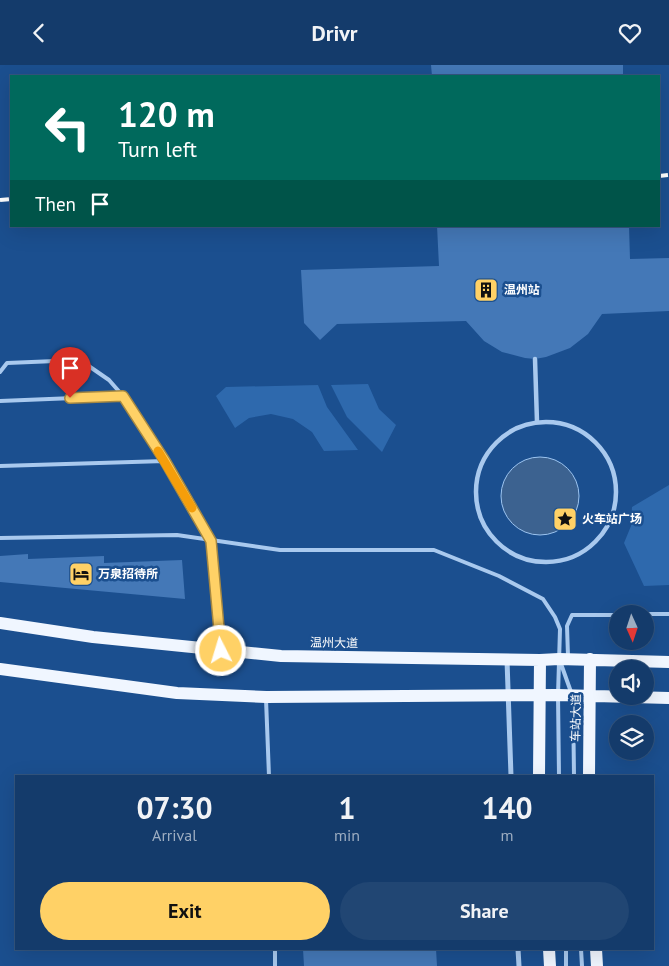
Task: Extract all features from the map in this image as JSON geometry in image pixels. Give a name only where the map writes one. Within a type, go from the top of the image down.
[{"type":"main road","name":"温州大道","points":[[0,623],[93,637],[281,656],[507,660],[590,659],[669,662]]},
{"type":"main road","name":"车站大道","points":[[589,775],[590,659]]},
{"type":"main road","points":[[540,660],[540,775]]},
{"type":"main road","points":[[0,669],[177,693],[266,697],[540,697],[558,695],[669,699]]},
{"type":"main road","points":[[549,950],[550,966]]},
{"type":"main road","points":[[596,950],[597,966]]},
{"type":"street","points":[[535,359],[537,423]]},
{"type":"street","points":[[537,423],[574,427],[596,443],[612,465],[616,493],[611,519],[595,542],[572,557],[545,562],[519,557],[495,541],[480,518],[475,491],[481,464],[497,441],[520,426],[537,423]]},
{"type":"street","points":[[507,660],[511,775]]},
{"type":"street","points":[[518,950],[519,966]]},
{"type":"lane","points":[[0,372],[7,363],[80,360],[109,380],[123,396],[165,461],[211,541],[221,651]]},
{"type":"lane","points":[[0,401],[123,396]]},
{"type":"lane","points":[[0,466],[165,461]]},
{"type":"lane","points":[[0,538],[177,535],[280,550],[434,550],[499,576],[543,599],[556,617],[573,696],[574,775]]},
{"type":"lane","points":[[654,615],[669,614]]},
{"type":"lane","points":[[559,775],[558,695],[567,626],[572,615],[609,615]]},
{"type":"lane","points":[[266,697],[269,775]]},
{"type":"lane","points":[[275,950],[275,966]]},
{"type":"lane","points":[[566,950],[566,966]]},
{"type":"lane","points":[[581,950],[582,966]]},
{"type":"shaded area","points":[[368,384],[379,409],[396,425],[382,452],[347,417],[331,385]]},
{"type":"shaded area","points":[[318,385],[327,407],[358,450],[324,451],[312,432],[293,419],[271,414],[249,418],[235,428],[216,396],[226,387]]},
{"type":"shaded area","points":[[540,457],[555,460],[572,474],[576,481],[579,496],[576,511],[562,528],[555,532],[540,535],[525,532],[508,518],[504,511],[501,496],[504,481],[518,464],[525,460]]},
{"type":"shaded area","points":[[669,485],[669,585],[644,586],[624,543],[631,526],[632,507]]},
{"type":"building","points":[[431,65],[623,65],[623,75],[432,75]]},
{"type":"building","name":"温州站","points":[[437,227],[629,227],[630,259],[669,258],[669,311],[602,314],[588,334],[570,348],[535,359],[502,352],[484,341],[466,321],[337,324],[320,340],[304,323],[301,270],[439,266]]},
{"type":"building","points":[[28,554],[28,559],[104,556],[104,563],[182,560],[185,599],[0,582],[0,556]]},
{"type":"building","points":[[303,950],[436,950],[437,966],[304,966]]},
{"type":"railway","points":[[660,176],[669,175]]},
{"type":"railway","points":[[0,200],[10,199]]},
{"type":"slow traffic","points":[[158,451],[192,508]]},
{"type":"place","name":"温州站","points":[[486,290]]},
{"type":"place","name":"火车站广场","points":[[565,519]]},
{"type":"place","name":"万泉招待所","points":[[81,574]]},
{"type":"route","points":[[70,398],[123,396],[165,461],[211,541],[221,651]]}]
